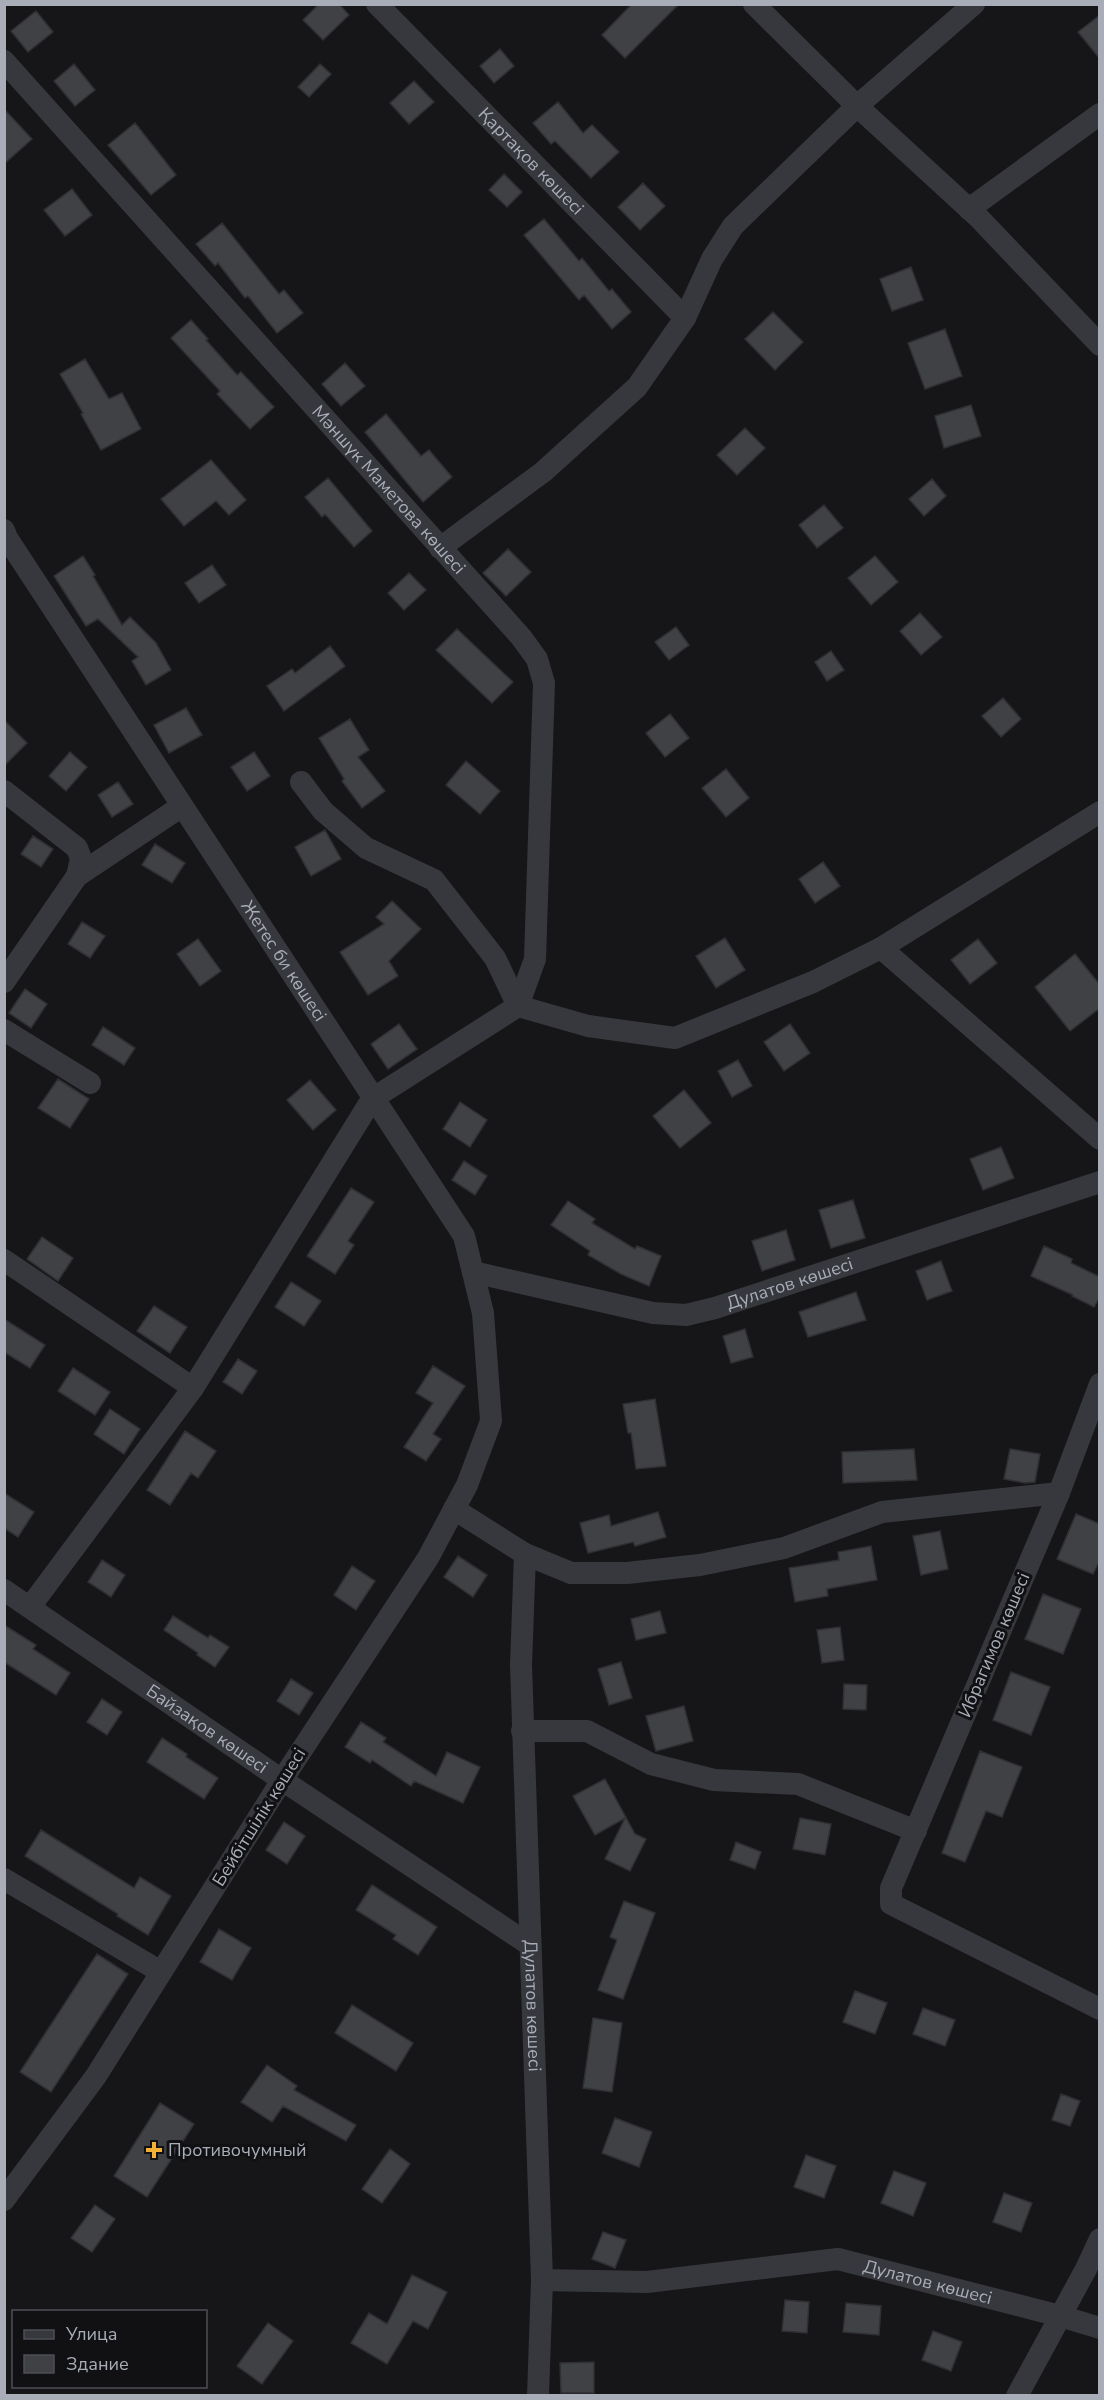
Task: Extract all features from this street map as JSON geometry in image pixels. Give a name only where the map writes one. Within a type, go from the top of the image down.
[{"type":"street","name":"Қартақов көшесі","points":[[377,4],[685,318]]},
{"type":"street","points":[[754,4],[857,105],[969,208],[1100,345]]},
{"type":"street","points":[[440,548],[543,472],[637,387],[685,318],[712,259],[733,226],[857,105],[974,4]]},
{"type":"street","name":"Мәншүк Маметова көшесі","points":[[4,62],[537,659],[544,683],[535,959],[518,1006]]},
{"type":"street","points":[[969,208],[1100,114]]},
{"type":"street","name":"Жетес би көшесі","points":[[4,530],[7,538],[372,1099],[464,1236],[483,1313],[491,1421]]},
{"type":"street","points":[[301,782],[323,811],[366,848],[434,880],[495,958],[518,1006]]},
{"type":"street","points":[[4,791],[77,848],[81,859],[77,876],[4,982]]},
{"type":"street","points":[[77,876],[182,806]]},
{"type":"street","points":[[30,1607],[193,1388],[372,1099],[518,1006],[588,1026],[675,1038],[813,982],[881,948],[1100,812]]},
{"type":"street","points":[[881,948],[1100,1139]]},
{"type":"street","points":[[4,1030],[90,1083]]},
{"type":"street","name":"Дулатов көшесі","points":[[473,1272],[653,1313],[686,1315],[715,1308],[1100,1182]]},
{"type":"street","points":[[4,1260],[193,1388]]},
{"type":"street","name":"Ибрагимов көшесі","points":[[1100,1384],[1059,1493],[891,1888],[891,1904],[1100,2009]]},
{"type":"street","name":"Бейбітшілік көшесі","points":[[4,2200],[96,2076],[282,1780],[428,1558],[467,1485],[491,1421]]},
{"type":"street","points":[[454,1509],[525,1554],[571,1573],[627,1573],[700,1565],[784,1548],[882,1512],[1059,1493]]},
{"type":"street","name":"Дулатов көшесі","points":[[525,1554],[521,1665],[522,1731],[542,2280],[538,2396]]},
{"type":"street","name":"Байзақов көшесі","points":[[4,1590],[282,1780],[530,1945]]},
{"type":"street","points":[[522,1731],[587,1731],[651,1764],[714,1780],[798,1784],[916,1831]]},
{"type":"street","points":[[4,1879],[161,1972]]},
{"type":"street","points":[[1017,2396],[1100,2239]]},
{"type":"street","name":"Дулатов көшесі","points":[[542,2280],[647,2282],[838,2259],[1100,2328]]},
{"type":"building","points":[[319,4],[339,4],[349,15],[323,40],[303,20]]},
{"type":"building","points":[[632,4],[679,4],[625,58],[602,35]]},
{"type":"building","points":[[36,11],[53,32],[28,52],[11,31]]},
{"type":"building","points":[[1100,15],[1100,59],[1078,32]]},
{"type":"building","points":[[500,49],[514,66],[494,83],[480,66]]},
{"type":"building","points":[[74,64],[95,90],[75,106],[54,81]]},
{"type":"building","points":[[320,64],[331,74],[309,97],[298,87]]},
{"type":"building","points":[[414,81],[434,102],[409,124],[390,103]]},
{"type":"building","points":[[558,102],[583,133],[592,125],[619,152],[591,178],[555,141],[551,144],[533,123]]},
{"type":"building","points":[[4,109],[32,139],[4,164]]},
{"type":"building","points":[[135,123],[176,175],[151,195],[108,145]]},
{"type":"building","points":[[504,174],[522,192],[507,207],[489,190]]},
{"type":"building","points":[[643,183],[665,206],[640,230],[618,207]]},
{"type":"building","points":[[72,189],[92,215],[65,236],[44,210]]},
{"type":"building","points":[[544,219],[579,261],[582,258],[609,291],[612,289],[631,312],[612,329],[584,295],[579,300],[524,235]]},
{"type":"building","points":[[222,223],[279,294],[284,290],[303,313],[277,333],[248,296],[245,298],[218,263],[215,266],[196,244]]},
{"type":"building","points":[[911,267],[923,300],[892,311],[880,279]]},
{"type":"building","points":[[773,312],[803,342],[775,370],[745,339]]},
{"type":"building","points":[[191,320],[237,375],[241,372],[274,407],[250,429],[217,394],[220,391],[171,338]]},
{"type":"building","points":[[945,329],[962,376],[925,389],[908,343]]},
{"type":"building","points":[[85,359],[109,399],[122,393],[141,429],[101,450],[60,374]]},
{"type":"building","points":[[345,363],[365,386],[341,406],[322,384]]},
{"type":"building","points":[[971,405],[981,436],[944,448],[935,416]]},
{"type":"building","points":[[386,414],[421,456],[429,450],[452,477],[423,502],[365,432]]},
{"type":"building","points":[[745,428],[765,448],[737,475],[717,455]]},
{"type":"building","points":[[211,460],[246,500],[229,515],[216,501],[184,526],[161,499]]},
{"type":"building","points":[[328,478],[372,531],[354,547],[325,514],[322,517],[305,497]]},
{"type":"building","points":[[932,479],[946,496],[924,516],[909,499]]},
{"type":"building","points":[[824,505],[843,528],[817,548],[799,525]]},
{"type":"building","points":[[508,549],[531,572],[506,596],[483,573]]},
{"type":"building","points":[[83,556],[122,625],[130,617],[156,643],[171,670],[146,685],[132,661],[138,657],[98,619],[86,626],[54,576]]},
{"type":"building","points":[[875,556],[898,582],[871,605],[848,578]]},
{"type":"building","points":[[212,565],[226,585],[199,603],[185,583]]},
{"type":"building","points":[[409,573],[426,590],[404,610],[388,593]]},
{"type":"building","points":[[920,613],[942,637],[921,655],[900,631]]},
{"type":"building","points":[[676,627],[689,645],[669,660],[655,642]]},
{"type":"building","points":[[457,629],[513,682],[492,703],[436,650]]},
{"type":"building","points":[[330,646],[345,666],[284,711],[267,686],[292,669],[295,673]]},
{"type":"building","points":[[831,651],[844,670],[827,681],[815,662]]},
{"type":"building","points":[[1003,698],[1021,719],[1001,737],[982,716]]},
{"type":"building","points":[[186,708],[202,735],[169,753],[154,725]]},
{"type":"building","points":[[670,714],[689,738],[665,757],[646,733]]},
{"type":"building","points":[[350,719],[369,750],[358,757],[385,791],[362,808],[342,781],[344,779],[319,738]]},
{"type":"building","points":[[4,720],[27,743],[4,766]]},
{"type":"building","points":[[70,752],[87,767],[66,791],[49,776]]},
{"type":"building","points":[[254,752],[270,776],[247,791],[231,767]]},
{"type":"building","points":[[466,761],[500,791],[480,814],[446,785]]},
{"type":"building","points":[[726,769],[749,798],[726,817],[702,788]]},
{"type":"building","points":[[118,782],[133,804],[112,817],[98,795]]},
{"type":"building","points":[[325,830],[341,859],[311,876],[295,847]]},
{"type":"building","points":[[33,836],[53,849],[41,867],[21,854]]},
{"type":"building","points":[[155,844],[185,863],[172,883],[142,865]]},
{"type":"building","points":[[823,862],[840,886],[815,903],[799,879]]},
{"type":"building","points":[[392,901],[421,929],[389,961],[398,976],[368,995],[340,952],[384,924],[376,917]]},
{"type":"building","points":[[82,922],[105,936],[90,958],[68,944]]},
{"type":"building","points":[[725,938],[745,970],[716,988],[696,956]]},
{"type":"building","points":[[198,939],[221,971],[200,986],[177,954]]},
{"type":"building","points":[[978,939],[997,963],[970,984],[951,960]]},
{"type":"building","points":[[1075,954],[1100,985],[1100,1008],[1070,1031],[1035,987]]},
{"type":"building","points":[[25,989],[47,1004],[31,1028],[9,1013]]},
{"type":"building","points":[[399,1024],[417,1049],[388,1069],[371,1044]]},
{"type":"building","points":[[790,1024],[810,1053],[784,1071],[764,1042]]},
{"type":"building","points":[[103,1027],[135,1048],[124,1065],[92,1045]]},
{"type":"building","points":[[738,1060],[752,1086],[732,1097],[718,1071]]},
{"type":"building","points":[[58,1079],[89,1099],[70,1128],[38,1108]]},
{"type":"building","points":[[310,1080],[336,1110],[313,1130],[287,1100]]},
{"type":"building","points":[[684,1090],[711,1123],[680,1148],[653,1116]]},
{"type":"building","points":[[460,1102],[487,1120],[470,1147],[443,1129]]},
{"type":"building","points":[[1001,1147],[1014,1178],[983,1190],[970,1159]]},
{"type":"building","points":[[464,1161],[487,1176],[475,1195],[452,1180]]},
{"type":"building","points":[[351,1188],[374,1202],[348,1241],[354,1245],[335,1274],[307,1256]]},
{"type":"building","points":[[853,1200],[865,1238],[831,1248],[819,1210]]},
{"type":"building","points":[[568,1201],[595,1219],[592,1223],[635,1249],[637,1246],[661,1256],[649,1286],[621,1274],[588,1255],[590,1251],[551,1225]]},
{"type":"building","points":[[786,1230],[795,1260],[762,1271],[752,1241]]},
{"type":"building","points":[[42,1237],[73,1258],[58,1281],[27,1259]]},
{"type":"building","points":[[1044,1246],[1072,1259],[1071,1263],[1100,1277],[1100,1297],[1094,1307],[1031,1276]]},
{"type":"building","points":[[941,1261],[952,1291],[927,1300],[916,1271]]},
{"type":"building","points":[[291,1282],[321,1301],[304,1326],[275,1307]]},
{"type":"building","points":[[856,1292],[866,1320],[808,1337],[799,1312]]},
{"type":"building","points":[[154,1306],[187,1327],[170,1353],[137,1331]]},
{"type":"building","points":[[4,1319],[45,1345],[30,1368],[4,1352]]},
{"type":"building","points":[[745,1329],[753,1357],[731,1363],[723,1336]]},
{"type":"building","points":[[238,1359],[257,1371],[242,1394],[223,1382]]},
{"type":"building","points":[[433,1366],[465,1386],[433,1434],[441,1439],[426,1461],[404,1447],[433,1403],[416,1393]]},
{"type":"building","points":[[73,1368],[110,1392],[95,1415],[58,1391]]},
{"type":"building","points":[[655,1399],[666,1466],[636,1469],[631,1433],[628,1433],[623,1404]]},
{"type":"building","points":[[110,1409],[140,1429],[124,1454],[94,1434]]},
{"type":"building","points":[[185,1431],[216,1451],[198,1478],[191,1473],[170,1505],[147,1490]]},
{"type":"building","points":[[914,1449],[917,1480],[843,1483],[842,1452]]},
{"type":"building","points":[[1010,1449],[1040,1454],[1035,1482],[1025,1483],[1004,1479]]},
{"type":"building","points":[[4,1493],[34,1512],[18,1537],[4,1528]]},
{"type":"building","points":[[658,1512],[666,1537],[635,1546],[633,1542],[588,1553],[580,1523],[609,1515],[611,1526]]},
{"type":"building","points":[[1076,1514],[1100,1524],[1100,1560],[1093,1574],[1057,1559]]},
{"type":"building","points":[[940,1531],[948,1569],[921,1575],[913,1536]]},
{"type":"building","points":[[871,1546],[877,1580],[827,1589],[828,1596],[795,1602],[789,1568],[839,1560],[838,1552]]},
{"type":"building","points":[[458,1556],[487,1575],[473,1597],[444,1577]]},
{"type":"building","points":[[102,1560],[125,1575],[111,1597],[88,1582]]},
{"type":"building","points":[[352,1566],[375,1581],[356,1610],[334,1595]]},
{"type":"building","points":[[1043,1594],[1081,1609],[1063,1654],[1025,1639]]},
{"type":"building","points":[[660,1611],[666,1633],[636,1640],[631,1619]]},
{"type":"building","points":[[173,1616],[208,1638],[210,1635],[229,1647],[215,1667],[164,1630]]},
{"type":"building","points":[[4,1625],[36,1645],[33,1649],[70,1673],[56,1695],[4,1662]]},
{"type":"building","points":[[840,1627],[844,1660],[822,1663],[817,1630]]},
{"type":"building","points":[[621,1662],[632,1698],[609,1705],[598,1669]]},
{"type":"building","points":[[1011,1672],[1050,1687],[1031,1735],[993,1720]]},
{"type":"building","points":[[291,1679],[313,1693],[299,1715],[277,1701]]},
{"type":"building","points":[[844,1684],[867,1685],[866,1710],[843,1709]]},
{"type":"building","points":[[102,1699],[122,1712],[107,1735],[87,1722]]},
{"type":"building","points":[[684,1706],[693,1741],[656,1751],[646,1716]]},
{"type":"building","points":[[361,1722],[386,1738],[383,1742],[436,1776],[447,1752],[480,1767],[463,1803],[414,1781],[411,1786],[372,1760],[370,1763],[345,1747]]},
{"type":"building","points":[[162,1738],[218,1778],[204,1799],[147,1762]]},
{"type":"building","points":[[980,1751],[1022,1767],[1002,1817],[986,1811],[965,1862],[942,1853]]},
{"type":"building","points":[[605,1779],[635,1834],[646,1839],[630,1871],[605,1859],[625,1818],[595,1835],[573,1796]]},
{"type":"building","points":[[800,1818],[831,1824],[825,1855],[793,1849]]},
{"type":"building","points":[[284,1822],[305,1836],[287,1864],[266,1850]]},
{"type":"building","points":[[41,1830],[134,1888],[140,1877],[171,1896],[148,1935],[25,1856]]},
{"type":"building","points":[[736,1842],[761,1852],[755,1869],[730,1860]]},
{"type":"building","points":[[372,1885],[437,1927],[418,1955],[393,1939],[396,1935],[356,1910]]},
{"type":"building","points":[[624,1901],[655,1913],[623,1999],[598,1990],[617,1940],[610,1937]]},
{"type":"building","points":[[219,1929],[251,1948],[232,1980],[200,1962]]},
{"type":"building","points":[[97,1954],[128,1974],[51,2092],[20,2072]]},
{"type":"building","points":[[855,1991],[887,2003],[875,2034],[843,2022]]},
{"type":"building","points":[[352,2005],[413,2043],[396,2071],[335,2033]]},
{"type":"building","points":[[923,2008],[955,2020],[945,2046],[913,2034]]},
{"type":"building","points":[[593,2018],[622,2023],[612,2092],[583,2088]]},
{"type":"building","points":[[267,2065],[297,2086],[294,2090],[356,2125],[346,2141],[283,2106],[272,2122],[241,2102]]},
{"type":"building","points":[[1061,2094],[1080,2101],[1070,2126],[1052,2120]]},
{"type":"building","name":"Противочумный","points":[[160,2103],[194,2124],[147,2197],[114,2176]]},
{"type":"building","points":[[615,2118],[652,2132],[639,2167],[602,2153]]},
{"type":"building","points":[[390,2149],[410,2164],[382,2203],[362,2189]]},
{"type":"building","points":[[806,2155],[836,2166],[824,2198],[794,2187]]},
{"type":"building","points":[[894,2171],[926,2183],[913,2216],[881,2203]]},
{"type":"building","points":[[1004,2193],[1032,2203],[1021,2232],[993,2222]]},
{"type":"building","points":[[95,2205],[115,2219],[92,2252],[71,2238]]},
{"type":"building","points":[[603,2232],[626,2240],[615,2268],[592,2259]]},
{"type":"building","points":[[412,2275],[447,2292],[428,2329],[413,2321],[387,2364],[351,2343],[369,2313],[387,2324]]},
{"type":"building","points":[[785,2300],[809,2302],[807,2333],[782,2331]]},
{"type":"building","points":[[846,2303],[881,2306],[879,2335],[843,2332]]},
{"type":"building","points":[[268,2323],[293,2341],[262,2384],[237,2366]]},
{"type":"building","points":[[933,2331],[962,2342],[951,2371],[922,2360]]},
{"type":"building","points":[[594,2362],[594,2393],[561,2393],[560,2363]]},
{"type":"place","name":"Противочумный","points":[[154,2150]]}]
